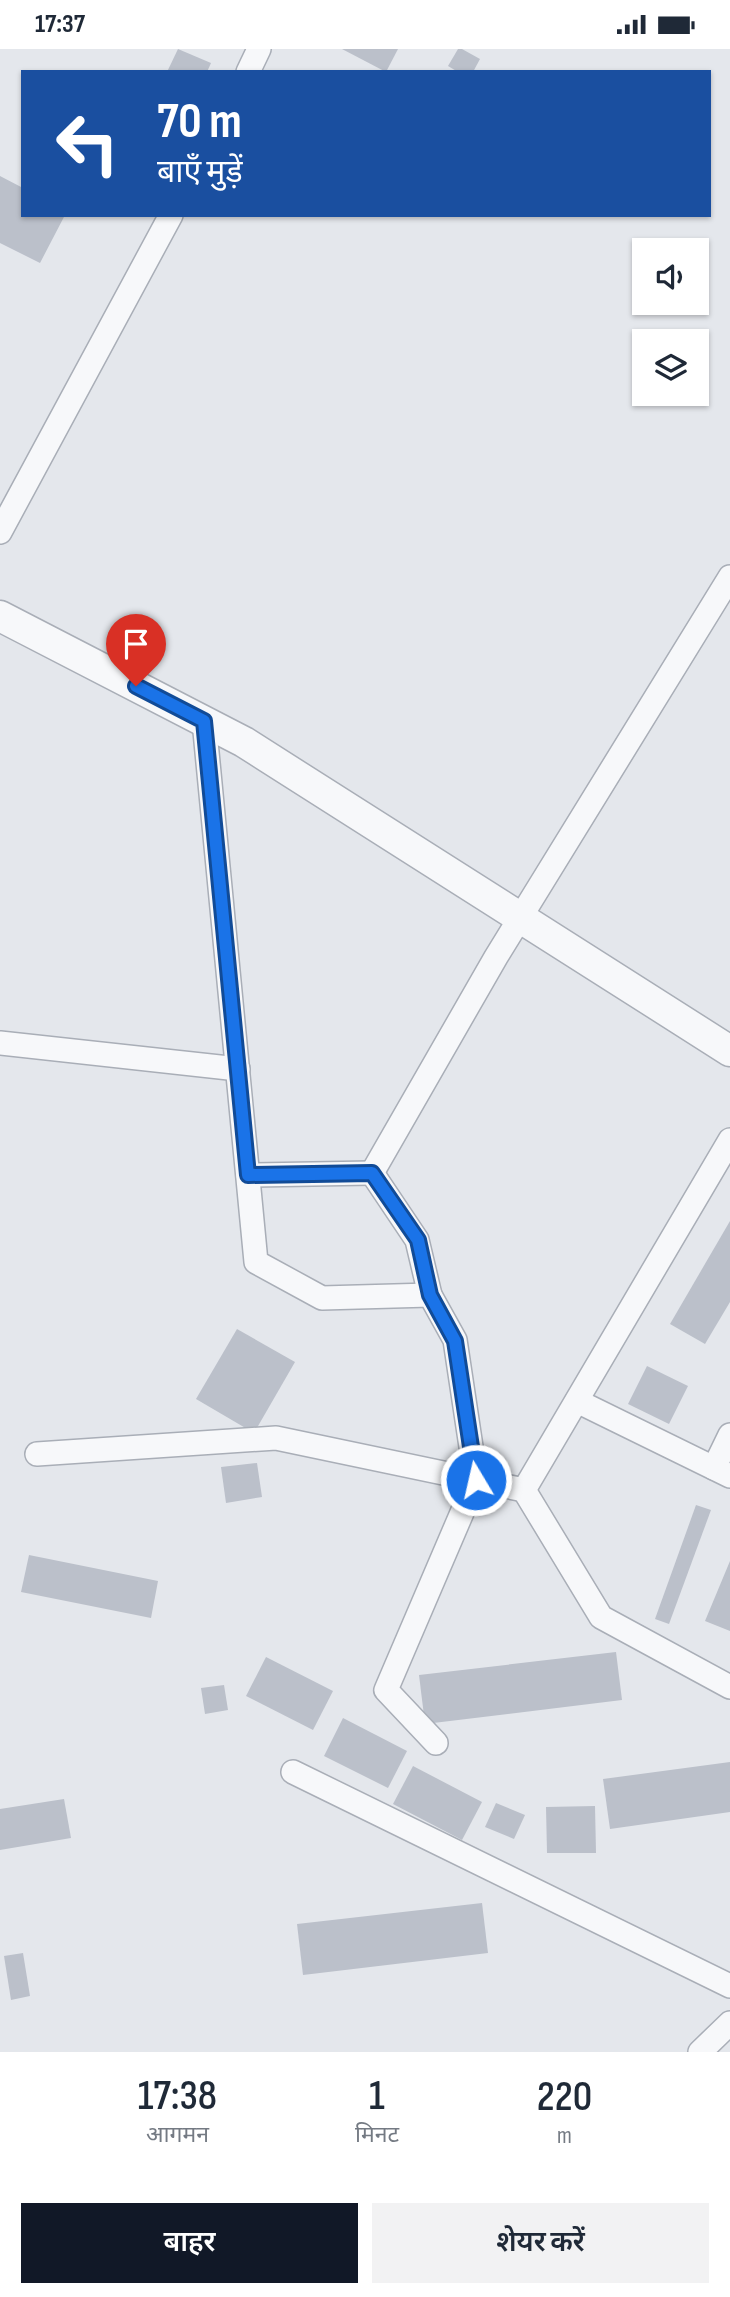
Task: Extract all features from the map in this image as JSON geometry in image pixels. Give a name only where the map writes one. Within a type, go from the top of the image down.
[{"type":"street","points":[[249,70],[258,49]]},
{"type":"street","points":[[0,533],[170,217]]},
{"type":"street","points":[[372,1173],[496,957],[730,577]]},
{"type":"street","points":[[0,617],[244,742],[730,1051]]},
{"type":"street","points":[[204,721],[256,1262],[322,1298],[430,1295]]},
{"type":"street","points":[[0,1043],[238,1069]]},
{"type":"street","points":[[524,1490],[730,1140]]},
{"type":"street","points":[[248,1175],[372,1173]]},
{"type":"street","points":[[372,1173],[418,1240],[430,1295],[455,1341],[476,1480],[386,1690],[436,1743]]},
{"type":"street","points":[[577,1401],[722,1472],[730,1434]]},
{"type":"street","points":[[37,1454],[276,1438],[524,1490],[601,1617],[730,1687]]},
{"type":"street","points":[[293,1772],[730,1986]]},
{"type":"street","points":[[700,2052],[730,2023]]},
{"type":"building","points":[[178,49],[211,63],[208,70],[168,70]]},
{"type":"building","points":[[342,49],[398,49],[387,70]]},
{"type":"building","points":[[458,49],[480,59],[474,70],[455,70],[448,66]]},
{"type":"building","points":[[0,176],[21,187],[21,217],[64,217],[40,263],[0,243]]},
{"type":"building","points":[[730,1221],[730,1302],[705,1344],[670,1324]]},
{"type":"building","points":[[237,1329],[295,1362],[254,1433],[196,1399]]},
{"type":"building","points":[[647,1366],[688,1386],[669,1424],[628,1404]]},
{"type":"building","points":[[257,1463],[262,1497],[226,1503],[221,1467]]},
{"type":"building","points":[[696,1505],[711,1510],[669,1624],[655,1619]]},
{"type":"building","points":[[29,1555],[158,1581],[151,1618],[21,1592]]},
{"type":"building","points":[[730,1561],[730,1631],[705,1621]]},
{"type":"building","points":[[616,1652],[622,1700],[425,1724],[419,1675]]},
{"type":"building","points":[[266,1657],[333,1691],[313,1730],[246,1696]]},
{"type":"building","points":[[224,1685],[228,1710],[205,1714],[201,1688]]},
{"type":"building","points":[[343,1718],[407,1751],[388,1788],[324,1756]]},
{"type":"building","points":[[730,1762],[730,1812],[610,1829],[603,1779]]},
{"type":"building","points":[[413,1766],[482,1802],[462,1840],[393,1804]]},
{"type":"building","points":[[64,1799],[71,1838],[0,1850],[0,1809]]},
{"type":"building","points":[[496,1803],[525,1815],[514,1839],[485,1827]]},
{"type":"building","points":[[595,1806],[596,1853],[547,1853],[546,1807]]},
{"type":"building","points":[[482,1903],[488,1953],[303,1975],[297,1924]]},
{"type":"building","points":[[23,1953],[30,1996],[11,2000],[4,1956]]},
{"type":"route","points":[[136,686],[204,721],[248,1175],[372,1173],[418,1240],[430,1295],[455,1341],[476,1480]]}]
